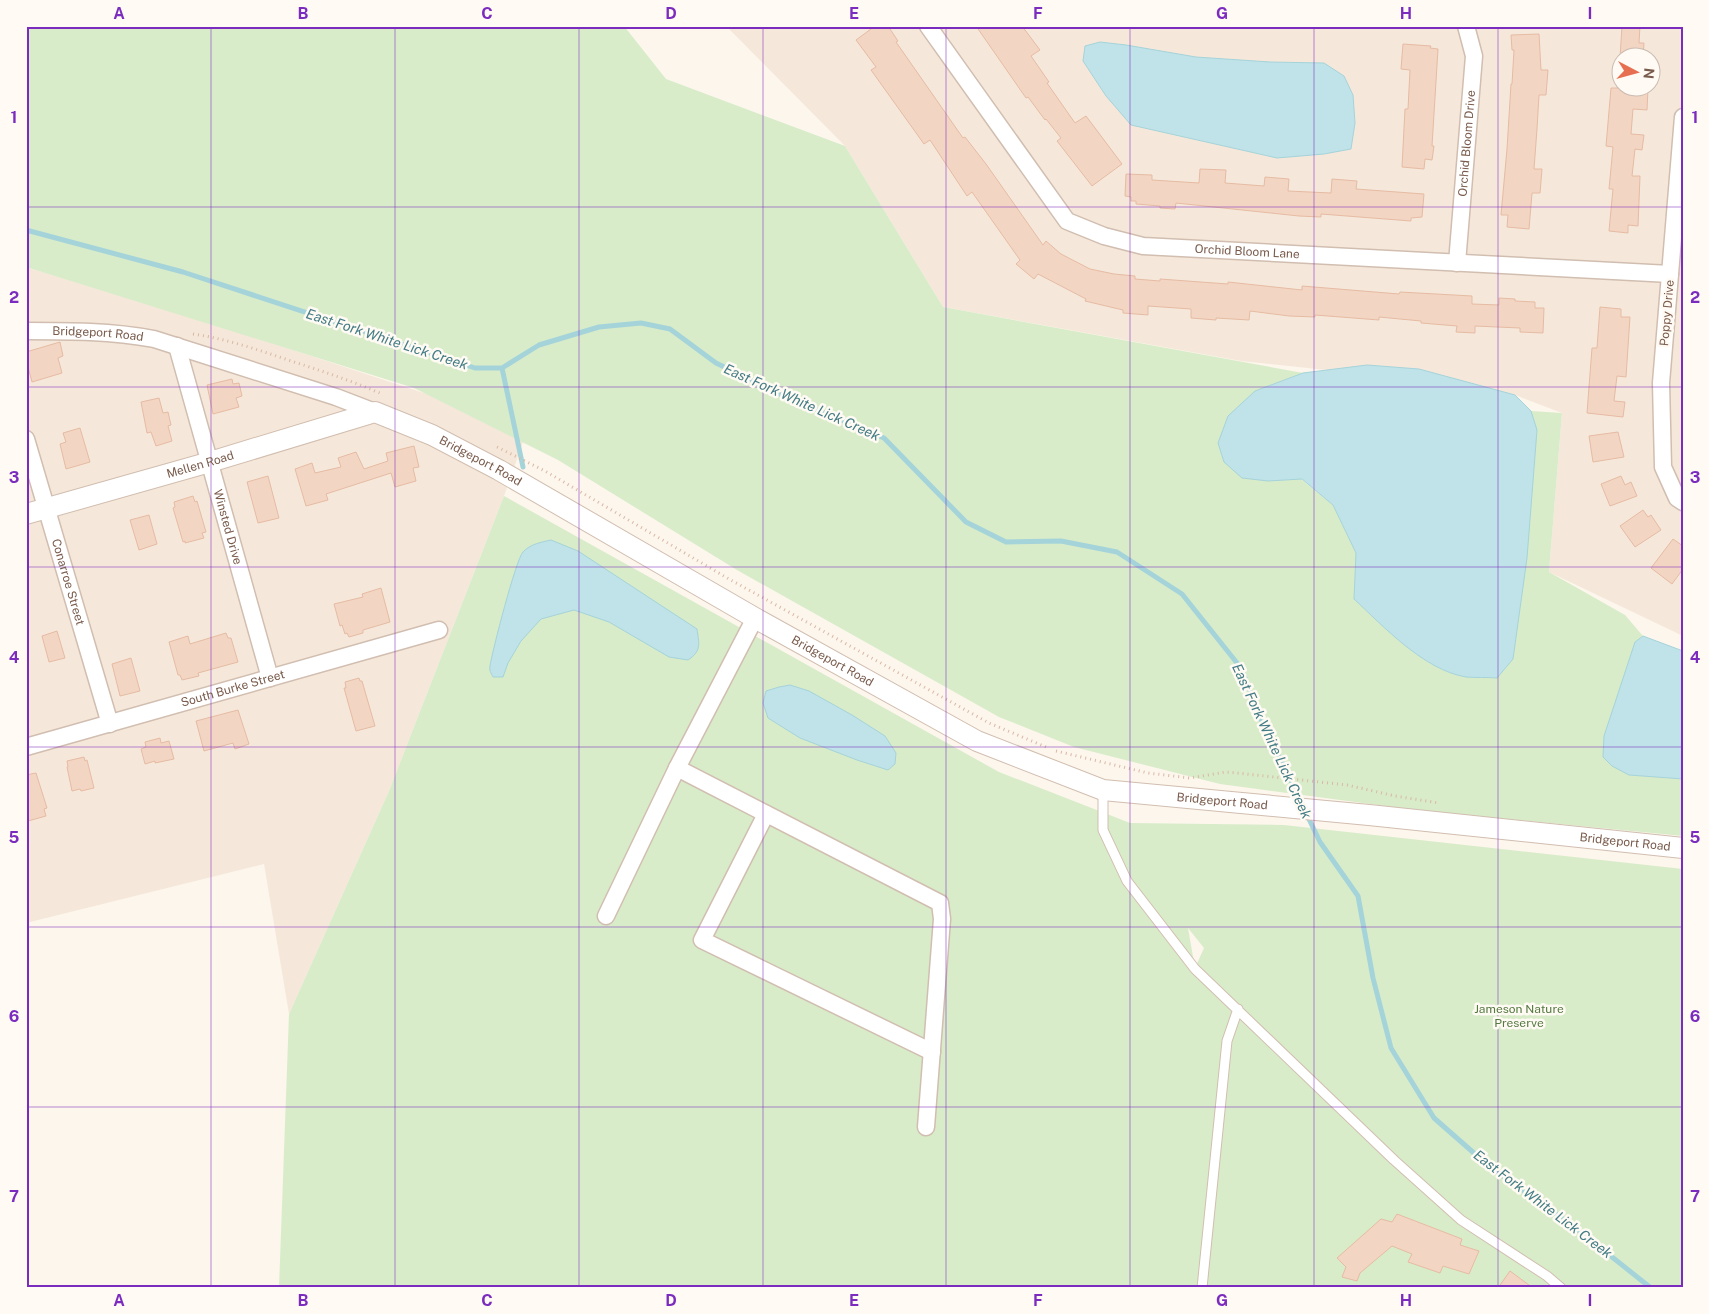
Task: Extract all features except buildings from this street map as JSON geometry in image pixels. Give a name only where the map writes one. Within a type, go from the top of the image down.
[{"type":"street","name":"Orchid Bloom Lane","points":[[928,26],[1067,221],[1104,236],[1144,246],[1670,274]]},
{"type":"street","name":"Orchid Bloom Drive","points":[[1457,263],[1474,56],[1466,26]]},
{"type":"street","name":"Poppy Drive","points":[[1683,117],[1661,382],[1663,467],[1677,498],[1683,502]]},
{"type":"street","name":"Bridgeport Road","points":[[26,330],[97,331],[127,334],[178,346],[336,397],[432,435],[499,470],[755,618],[977,741],[1103,790],[1370,815],[1683,848]]},
{"type":"street","name":"Winsted Drive","points":[[178,346],[270,678]]},
{"type":"street","name":"Mellen Road","points":[[26,514],[210,462],[375,412]]},
{"type":"street","name":"Conarroe Street","points":[[26,438],[110,724]]},
{"type":"street","points":[[606,916],[677,768],[755,618]]},
{"type":"street","name":"South Burke Street","points":[[26,747],[439,630]]},
{"type":"street","points":[[677,768],[940,903],[942,919],[926,1127]]},
{"type":"street","points":[[766,814],[702,940],[932,1052]]},
{"type":"lane","points":[[1103,790],[1103,830],[1127,881],[1195,969],[1394,1160],[1461,1220],[1547,1276],[1561,1288]]},
{"type":"lane","points":[[1202,1288],[1227,1041],[1238,1009]]},
{"type":"path","points":[[507,452],[545,471],[729,579],[990,723],[1056,751],[1148,773],[1190,778],[1226,772],[1237,773],[1347,785],[1395,796],[1441,803]]},
{"type":"shaded area","points":[[726,26],[1683,26],[1683,636],[1549,572],[1562,413],[1515,395],[1326,370],[1241,361],[943,307],[845,146]]},
{"type":"shaded area","points":[[26,267],[232,330],[427,394],[523,442],[504,496],[389,791],[289,1014],[264,864],[26,923]]},
{"type":"green space","points":[[26,26],[624,26],[666,79],[845,146],[943,307],[1303,373],[1255,391],[1301,479],[1333,505],[1356,553],[1354,599],[1420,657],[1450,673],[1466,677],[1497,678],[1513,659],[1531,411],[1562,413],[1549,572],[1625,615],[1643,636],[1635,642],[1629,775],[1683,779],[1683,836],[1416,810],[1220,784],[1074,747],[999,717],[737,570],[558,460],[414,388],[26,267]]},
{"type":"green space","name":"Jameson Nature Preserve","points":[[504,496],[999,772],[1130,823],[1284,825],[1683,869],[1683,1288],[279,1288],[289,1014],[389,791]],"holes":[[[1188,928],[1204,948],[1195,968]]]},
{"type":"water","points":[[1100,42],[1196,57],[1270,62],[1324,63],[1344,76],[1353,95],[1355,123],[1351,149],[1324,154],[1277,158],[1131,125],[1106,96],[1083,61],[1085,46]]},
{"type":"water","points":[[1367,365],[1419,369],[1515,395],[1531,411],[1537,430],[1527,558],[1513,659],[1497,678],[1466,677],[1450,673],[1435,666],[1406,646],[1354,599],[1356,553],[1333,505],[1302,479],[1268,481],[1242,478],[1224,462],[1218,443],[1228,416],[1255,391],[1303,373]]},
{"type":"water","points":[[551,540],[578,551],[697,629],[699,646],[696,653],[688,660],[669,657],[609,622],[574,610],[541,619],[521,641],[508,663],[503,677],[493,677],[490,671],[492,657],[520,558],[529,547]]},
{"type":"water","points":[[1643,636],[1683,651],[1683,779],[1629,775],[1612,766],[1603,757],[1604,736],[1635,642]]},
{"type":"water","points":[[790,685],[809,691],[885,736],[896,753],[895,764],[888,770],[857,760],[800,738],[768,718],[763,703],[766,691]]},
{"type":"waterway","name":"East Fork White Lick Creek","points":[[26,230],[183,272],[475,368],[502,368],[539,345],[599,327],[641,323],[670,329],[716,363],[784,396],[884,438],[966,522],[1006,542],[1061,541],[1117,552],[1182,594],[1241,668],[1263,724],[1302,803]]},
{"type":"waterway","points":[[502,368],[523,467]]},
{"type":"waterway","name":"East Fork White Lick Creek","points":[[1307,815],[1320,842],[1358,896],[1373,978],[1391,1048],[1434,1118],[1491,1168],[1573,1226],[1651,1288]]}]
